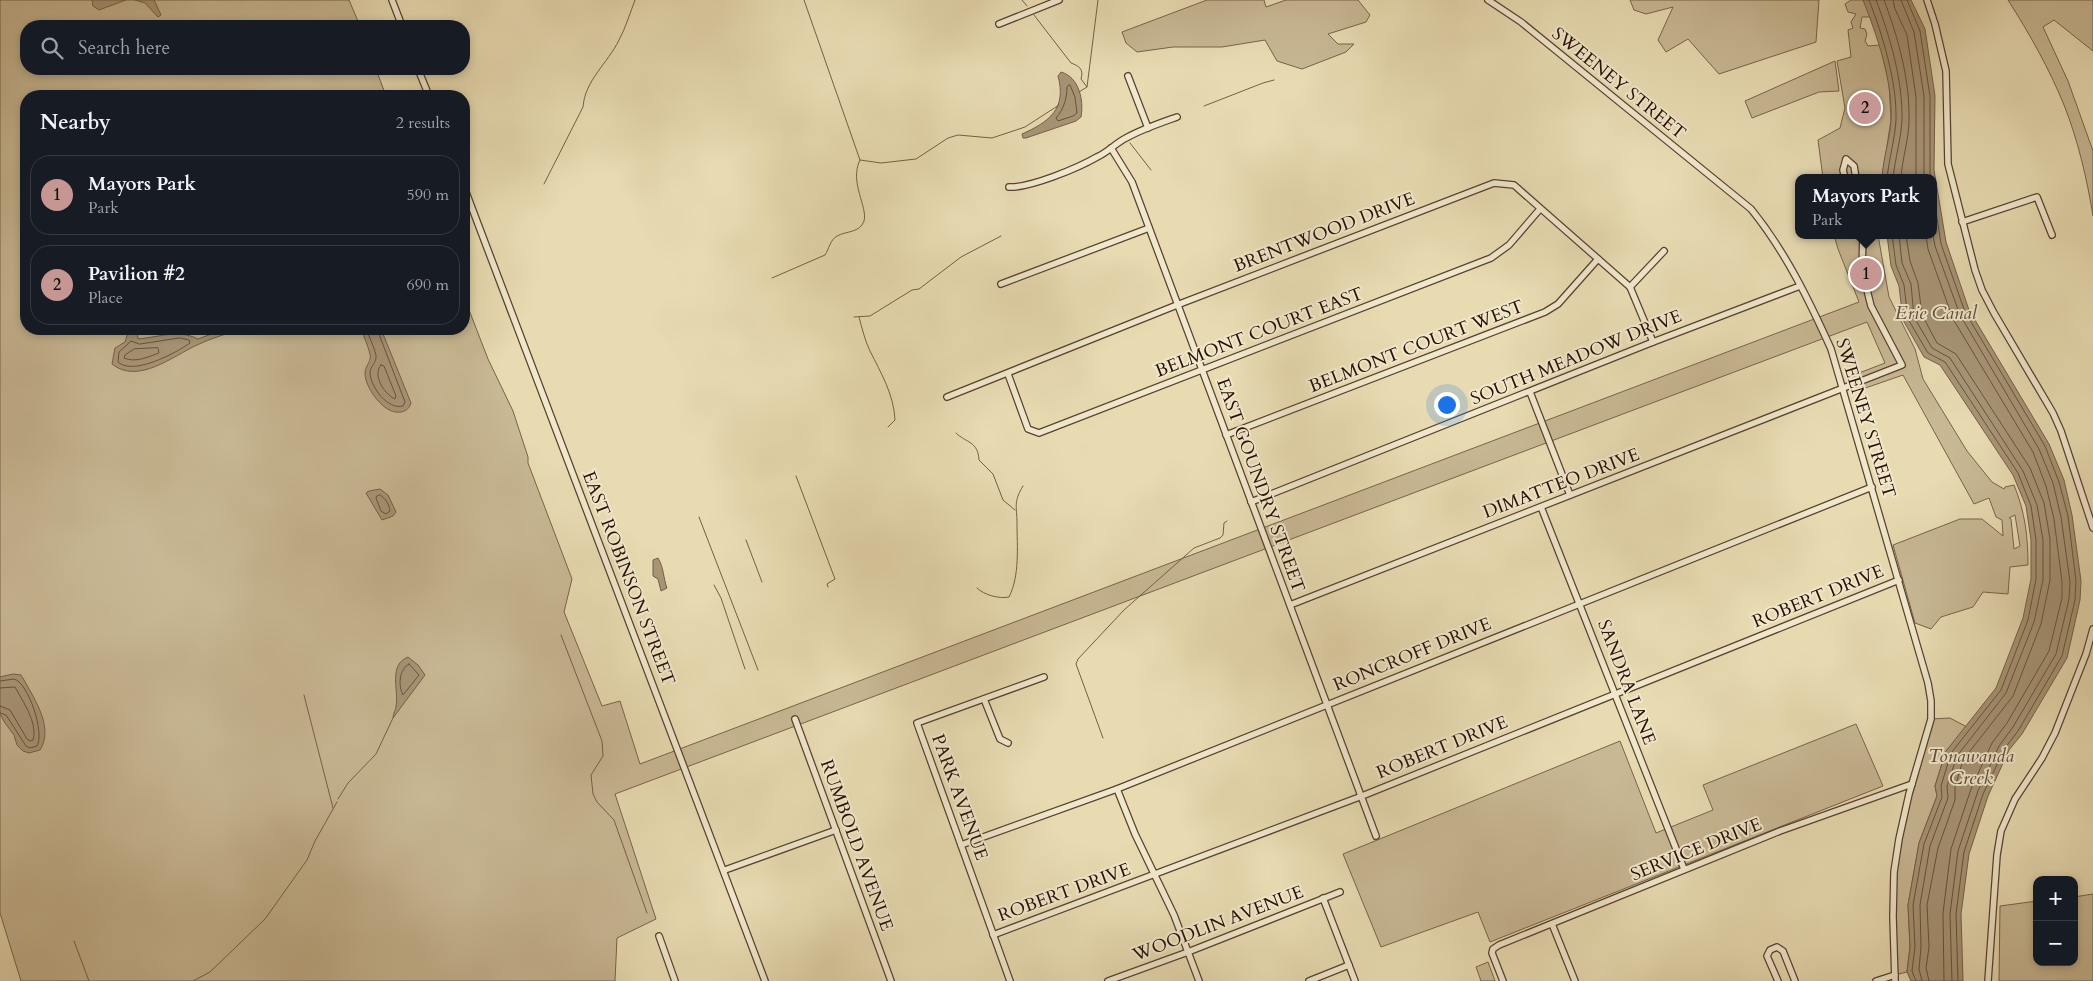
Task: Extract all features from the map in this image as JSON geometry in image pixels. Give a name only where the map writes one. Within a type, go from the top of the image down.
[{"type":"street","points":[[392,0],[400,20]]},
{"type":"street","points":[[999,24],[1059,0]]},
{"type":"street","name":"SWEENEY STREET","points":[[1488,0],[1521,22],[1751,209],[1773,236],[1831,348],[1899,580],[1928,683],[1931,701],[1931,719],[1898,839],[1894,872],[1895,978]]},
{"type":"street","points":[[1927,0],[1935,24],[1946,71],[1948,164],[1962,222],[1982,290],[2045,397],[2061,431],[2093,528]]},
{"type":"street","points":[[420,75],[427,90]]},
{"type":"street","points":[[1128,76],[1148,128]]},
{"type":"street","points":[[1009,187],[1020,187],[1030,184],[1096,158],[1128,136],[1177,117]]},
{"type":"street","name":"EAST GOUNDRY STREET","points":[[1111,148],[1129,175],[1376,836]]},
{"type":"street","points":[[1844,174],[1846,158],[1854,166],[1855,174]]},
{"type":"street","name":"BRENTWOOD DRIVE","points":[[947,398],[1176,305],[1494,183],[1514,186],[1630,287],[1653,342]]},
{"type":"street","points":[[1962,222],[2037,197],[2052,235]]},
{"type":"street","name":"EAST ROBINSON STREET","points":[[470,203],[765,981]]},
{"type":"street","name":"BELMONT COURT EAST","points":[[1008,374],[1028,429],[1039,433],[1491,258],[1509,245],[1540,209]]},
{"type":"street","points":[[1002,284],[1148,228]]},
{"type":"street","name":"DIMATTEO DRIVE","points":[[1290,605],[1902,365],[1871,306],[1862,270],[1863,239]]},
{"type":"street","points":[[1630,287],[1664,251]]},
{"type":"street","name":"BELMONT COURT WEST","points":[[1226,435],[1545,312],[1558,304],[1598,259]]},
{"type":"street","name":"SOUTH MEADOW DRIVE","points":[[1251,502],[1653,342],[1800,286]]},
{"type":"street","points":[[1530,392],[1570,495]]},
{"type":"street","name":"RONCROFF DRIVE","points":[[961,845],[1117,788],[1872,487]]},
{"type":"street","name":"SANDRA LANE","points":[[1541,507],[1684,869]]},
{"type":"street","name":"ROBERT DRIVE","points":[[993,935],[1362,796],[1615,692],[1899,580]]},
{"type":"street","points":[[1988,981],[1996,865],[2001,831],[2015,799],[2042,758],[2055,733],[2083,662],[2093,629]]},
{"type":"street","name":"PARK AVENUE","points":[[1010,981],[917,723],[1044,677]]},
{"type":"street","points":[[984,699],[1000,739],[1008,744]]},
{"type":"street","name":"RUMBOLD AVENUE","points":[[796,719],[891,981]]},
{"type":"street","name":"SERVICE DRIVE","points":[[1503,981],[1492,954],[1493,949],[1684,869],[1912,784]]},
{"type":"street","points":[[1117,788],[1135,834],[1174,915],[1199,981]]},
{"type":"street","points":[[724,870],[836,830]]},
{"type":"street","name":"WOODLIN AVENUE","points":[[1108,981],[1188,952],[1340,892]]},
{"type":"street","points":[[1323,898],[1355,981]]},
{"type":"street","points":[[1552,924],[1575,981]]},
{"type":"street","points":[[659,936],[675,981]]},
{"type":"street","points":[[1778,981],[1767,956],[1770,950],[1777,947],[1783,951],[1795,981]]},
{"type":"street","points":[[1309,981],[1349,965]]},
{"type":"street","points":[[1876,981],[1895,978]]},
{"type":"shaded area","points":[[0,0],[349,0],[357,20],[20,20],[20,75],[378,75],[384,90],[20,90],[20,335],[470,335],[470,312],[488,359],[513,411],[528,457],[528,463],[572,579],[564,612],[602,706],[620,701],[640,764],[1859,302],[1835,239],[1879,239],[1889,297],[1915,349],[1923,379],[1967,451],[1992,482],[2004,489],[2014,485],[2023,515],[2028,565],[2010,567],[2008,594],[1983,592],[1973,607],[1941,617],[1931,629],[1915,623],[1893,545],[1960,519],[1982,519],[2003,536],[2002,520],[1996,517],[1989,498],[1974,504],[1903,375],[1851,393],[1846,378],[1885,363],[1867,322],[615,794],[656,919],[617,938],[615,981],[21,981],[0,913]],"holes":[[[2015,515],[2020,546],[2014,549],[2011,519],[2009,518]]]},
{"type":"shaded area","points":[[1207,0],[1264,0],[1266,7],[1286,0],[1358,0],[1370,15],[1366,22],[1328,34],[1338,44],[1354,44],[1346,52],[1302,69],[1277,61],[1265,40],[1222,47],[1173,47],[1137,52],[1126,43],[1122,32]]},
{"type":"shaded area","points":[[1630,0],[1819,0],[1816,42],[1719,74],[1688,39],[1666,52],[1658,40],[1673,7],[1646,14],[1634,10]]},
{"type":"shaded area","points":[[1851,0],[1865,0],[1872,12],[1869,17],[1862,17],[1860,28],[1865,29],[1867,34],[1865,41],[1868,46],[1880,45],[1889,83],[1891,120],[1883,174],[1822,174],[1818,140],[1840,128],[1845,108],[1837,61],[1851,57],[1848,30],[1853,28],[1851,22],[1856,14],[1848,12],[1845,4]]},
{"type":"shaded area","points":[[2008,0],[2093,0],[2093,51],[2054,20],[2043,27],[2068,81],[2093,151],[2093,216],[2082,160],[2064,105],[2038,51]]},
{"type":"shaded area","points":[[1835,61],[1839,91],[1819,92],[1752,118],[1745,101]]},
{"type":"shaded area","points":[[1950,718],[1967,727],[1946,751],[1935,786],[1937,796],[1919,843],[1908,905],[1910,947],[1907,972],[1895,975],[1894,872],[1909,794],[1931,719]]},
{"type":"shaded area","points":[[1856,724],[1883,786],[1490,942],[1478,912],[1381,947],[1343,854],[1620,741],[1656,833],[1713,810],[1703,785]]},
{"type":"shaded area","points":[[2093,894],[2093,981],[1999,981],[2000,906],[2033,902],[2033,966],[2078,966],[2078,896]]},
{"type":"shaded area","points":[[1488,962],[1495,981],[1481,981],[1476,967]]},
{"type":"water","points":[[92,0],[126,0],[99,10],[93,6]]},
{"type":"water","points":[[135,0],[154,0],[161,15],[158,17],[145,3]]},
{"type":"water","points":[[1863,0],[1911,0],[1925,29],[1935,96],[1935,174],[1883,174],[1891,120],[1891,105],[1887,75],[1874,28]]},
{"type":"water","points":[[1061,72],[1072,79],[1079,90],[1082,104],[1081,117],[1076,121],[1023,138],[1022,134],[1040,125],[1054,113],[1060,97],[1058,76]]},
{"type":"water","points":[[1937,188],[1946,242],[1969,310],[2049,444],[2064,480],[2072,515],[2081,581],[2080,600],[2067,658],[2022,734],[2009,750],[1988,796],[1969,854],[1961,914],[1963,981],[1911,981],[1907,972],[1910,947],[1908,905],[1919,843],[1937,796],[1935,786],[1946,751],[1996,688],[2023,618],[2031,579],[2031,540],[2026,506],[2013,475],[1940,365],[1924,357],[1903,320],[1899,286],[1891,266],[1888,239],[1937,239]]},
{"type":"water","points":[[127,335],[138,335],[138,339],[163,335],[187,335],[198,339],[209,335],[222,335],[155,366],[133,371],[122,370],[112,364],[115,348],[125,342]]},
{"type":"water","points":[[363,335],[383,335],[411,403],[405,410],[399,412],[391,411],[380,403],[371,391],[365,378],[366,367],[370,360]]},
{"type":"water","points":[[380,489],[388,495],[396,512],[393,516],[382,520],[366,493]]},
{"type":"water","points":[[658,558],[667,588],[661,591],[658,579],[653,576],[653,560]]},
{"type":"water","points":[[408,657],[418,665],[425,675],[393,718],[397,700],[396,672],[402,661]]},
{"type":"water","points":[[13,674],[21,675],[41,714],[45,733],[40,750],[29,753],[23,751],[17,745],[14,735],[0,714],[0,677]]},
{"type":"waterway","points":[[544,184],[583,107],[588,88],[621,35],[635,0]]},
{"type":"waterway","points":[[772,278],[825,255],[831,242],[841,234],[859,228],[864,221],[865,215],[857,185],[857,168],[860,160],[804,0]]},
{"type":"waterway","points":[[1022,0],[1027,6]]},
{"type":"waterway","points":[[1034,15],[1071,63],[1080,68],[1082,73],[1081,79],[1087,87],[1098,0]]},
{"type":"waterway","points":[[1204,106],[1274,80]]},
{"type":"waterway","points":[[1079,92],[1087,87]]},
{"type":"waterway","points":[[860,160],[881,163],[916,159],[948,138],[958,135],[992,138],[1025,127],[1059,105]]},
{"type":"waterway","points":[[1130,143],[1151,170]]},
{"type":"waterway","points":[[854,317],[870,316],[912,290],[919,289],[961,257],[1001,236]]},
{"type":"waterway","points":[[859,317],[867,343],[892,402],[895,420],[888,427]]},
{"type":"waterway","points":[[956,433],[974,446],[979,460],[993,474],[1003,500],[1015,510]]},
{"type":"waterway","points":[[796,476],[835,579],[827,584],[828,587]]},
{"type":"waterway","points":[[977,588],[992,596],[1009,597],[1015,580],[1017,561],[1016,508],[1023,486]]},
{"type":"waterway","points":[[699,517],[758,670]]},
{"type":"waterway","points":[[1103,738],[1076,664],[1078,659],[1124,610],[1194,548],[1220,538],[1223,535],[1224,523],[1227,521]]},
{"type":"waterway","points":[[746,540],[762,582]]},
{"type":"waterway","points":[[714,585],[721,598],[745,669]]},
{"type":"waterway","points":[[561,635],[602,741],[603,756],[591,775],[593,794],[597,802],[614,820],[647,913]]},
{"type":"waterway","points":[[304,695],[333,808]]},
{"type":"waterway","points":[[338,799],[348,783],[376,754],[393,718]]},
{"type":"waterway","points":[[193,981],[210,972],[265,919],[307,860],[315,841],[337,802]]},
{"type":"waterway","points":[[74,941],[89,981]]},
{"type":"place","name":"Pavilion #2","points":[[1865,108]]},
{"type":"place","name":"Mayors Park","points":[[1866,274]]},
{"type":"water label","name":"Erie Canal","points":[[1936,312]]},
{"type":"water label","name":"Tonawanda Creek","points":[[1971,766]]}]
